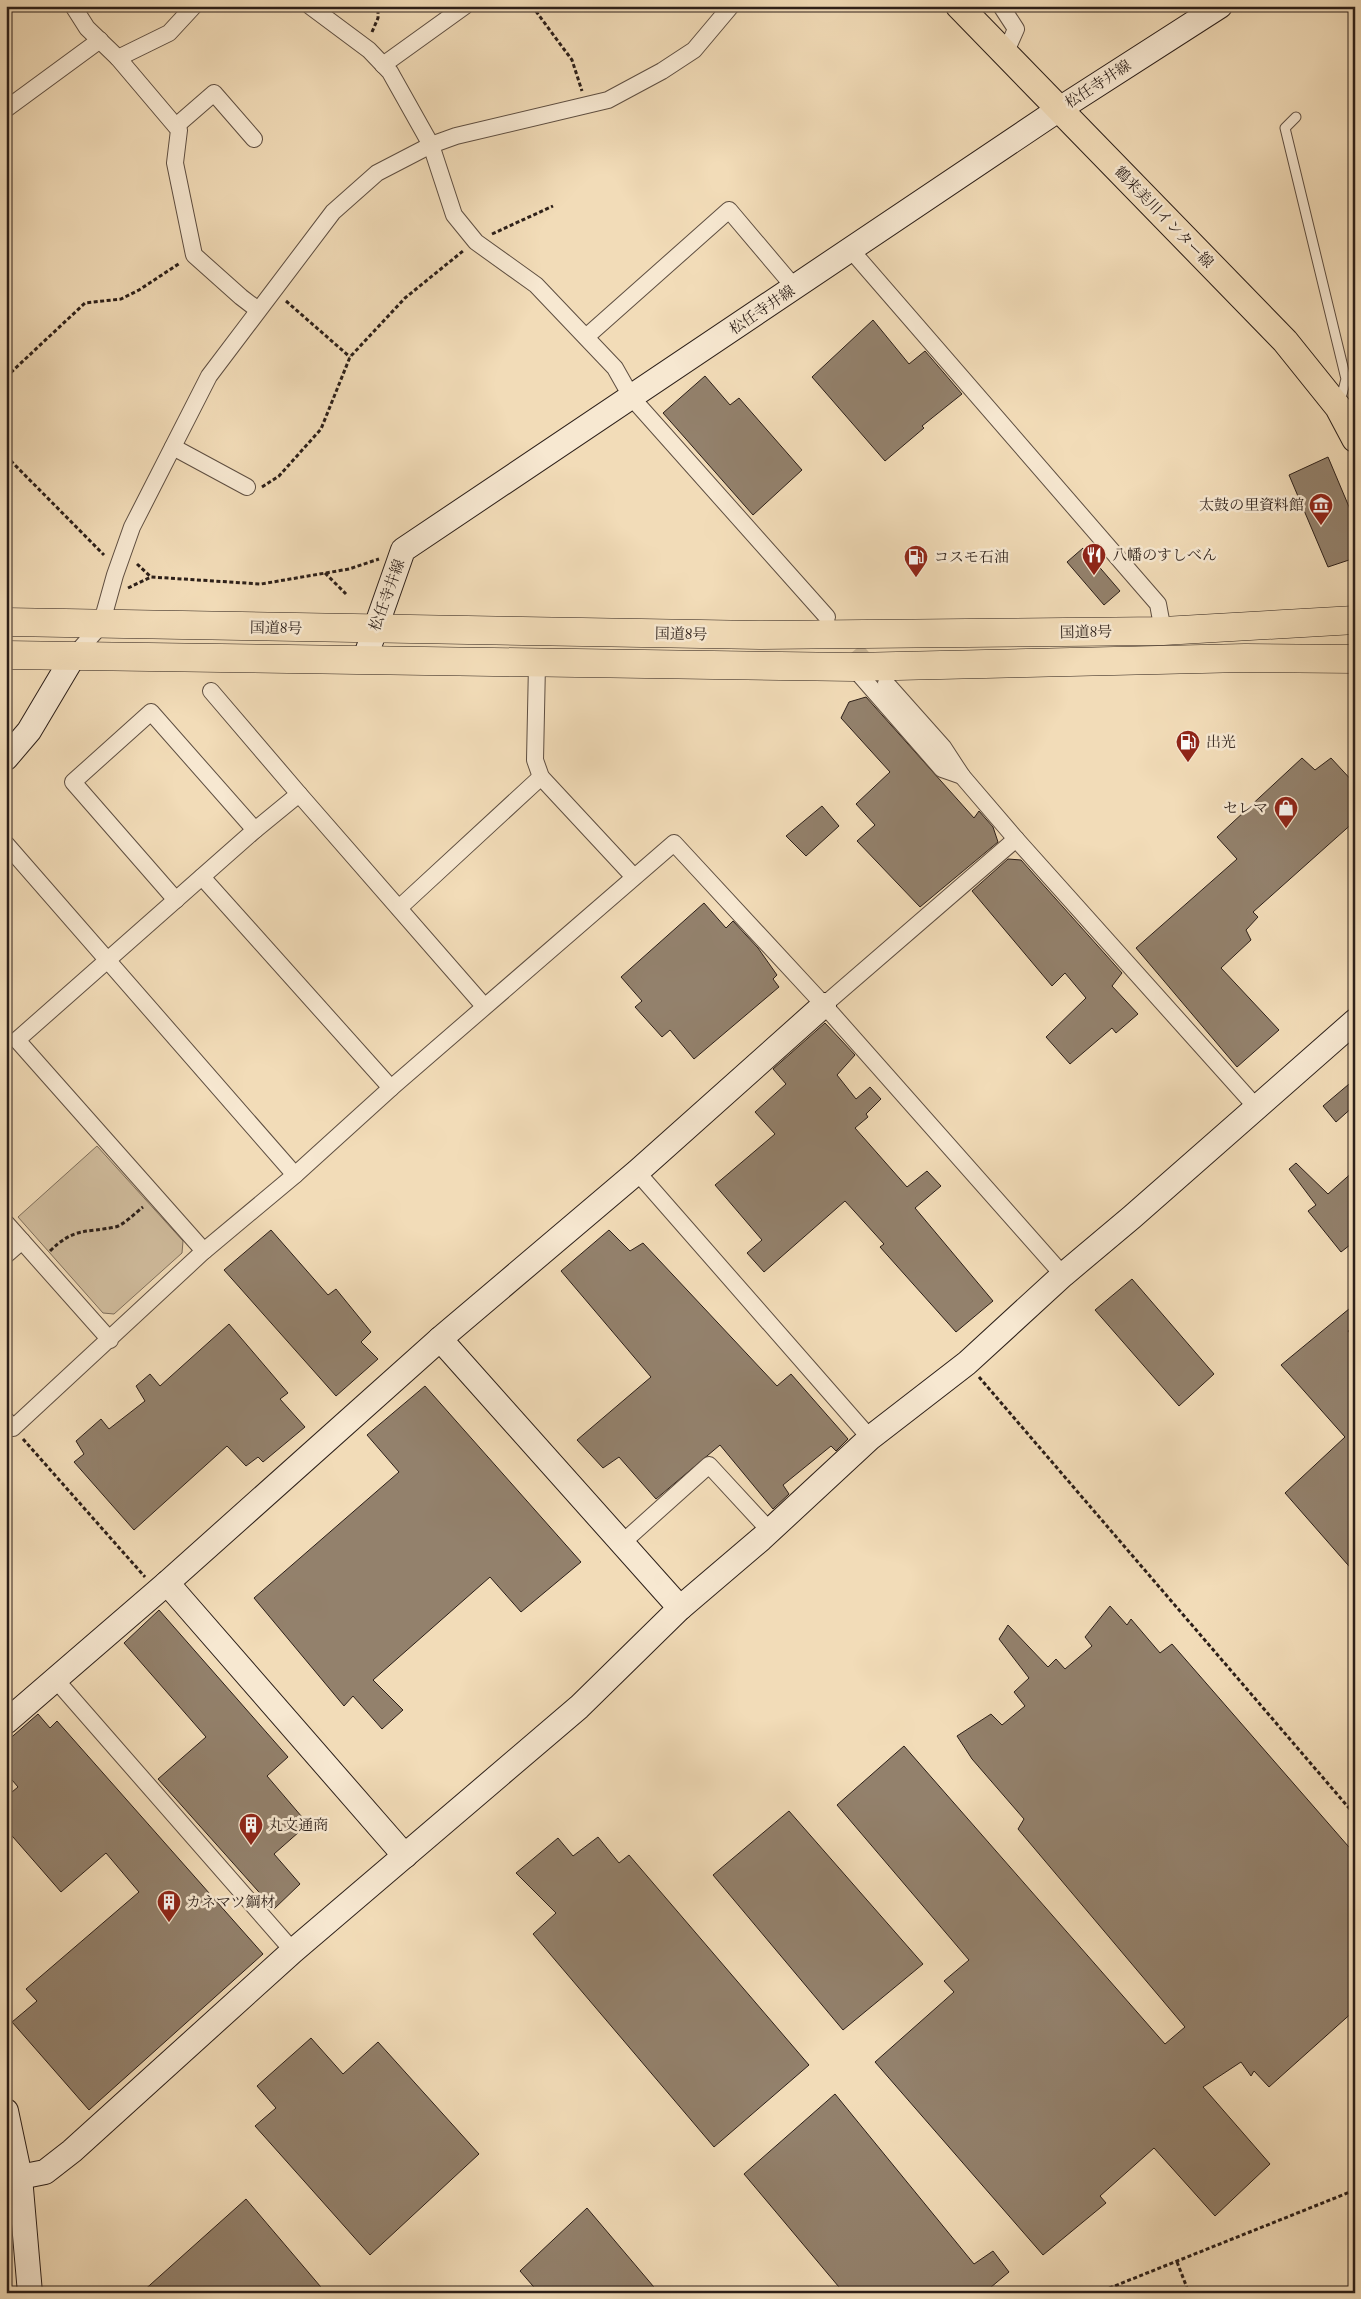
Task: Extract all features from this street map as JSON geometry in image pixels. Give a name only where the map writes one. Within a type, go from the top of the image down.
[{"type":"highway","name":"国道8号","points":[[6,622],[101,626],[760,635],[1162,631],[1355,620]]},
{"type":"highway","name":"国道8号","points":[[6,655],[853,667],[1244,658],[1355,659]]},
{"type":"main road","name":"鶴来美川インター線","points":[[959,6],[1058,110],[1285,341],[1338,407],[1355,439]]},
{"type":"street","points":[[72,6],[87,28],[118,58],[176,126],[178,130],[174,163],[194,255],[258,310]]},
{"type":"street","points":[[118,58],[169,33],[194,6]]},
{"type":"street","points":[[310,6],[366,47],[390,72],[431,145],[454,215],[476,242],[536,285],[586,337],[615,368],[632,398],[827,617]]},
{"type":"street","points":[[383,65],[465,6]]},
{"type":"street","points":[[6,758],[29,730],[73,657],[101,626],[117,568],[132,527],[209,376],[333,212],[377,173],[431,145],[456,136],[608,100],[626,92],[694,50],[731,6]]},
{"type":"street","points":[[1001,6],[1016,29],[1005,54]]},
{"type":"street","name":"松任寺井線","points":[[364,661],[403,550],[632,398],[1058,110],[1220,6]]},
{"type":"street","points":[[6,109],[100,40]]},
{"type":"street","points":[[176,126],[214,93],[254,138]]},
{"type":"street","points":[[586,337],[729,210],[795,288]]},
{"type":"street","points":[[851,250],[1158,604],[1162,631]]},
{"type":"street","points":[[173,447],[247,488]]},
{"type":"street","points":[[537,664],[535,760],[542,778],[634,877]]},
{"type":"street","points":[[853,667],[942,769],[962,776]]},
{"type":"street","points":[[886,683],[943,747],[962,776],[1016,839],[1257,1108]]},
{"type":"street","points":[[211,690],[484,1006]]},
{"type":"street","points":[[176,900],[73,782],[151,712],[255,830]]},
{"type":"street","points":[[399,908],[542,778]]},
{"type":"street","points":[[204,1252],[17,1040],[255,830],[299,794]]},
{"type":"street","points":[[6,1722],[162,1587],[440,1339],[637,1172],[824,1005],[1016,839]]},
{"type":"street","points":[[9,1424],[110,1340],[204,1252],[296,1175],[484,1006],[674,843],[824,1005],[1063,1274]]},
{"type":"street","points":[[6,844],[296,1175]]},
{"type":"street","points":[[202,878],[391,1088]]},
{"type":"street","points":[[13,2176],[45,2172],[72,2151],[292,1951],[579,1707],[680,1608],[770,1531],[870,1438],[967,1363],[1063,1274],[1257,1108],[1355,1021]]},
{"type":"street","points":[[637,1172],[870,1438]]},
{"type":"street","points":[[6,1223],[110,1340]]},
{"type":"street","points":[[6,1255],[22,1241]]},
{"type":"street","points":[[440,1339],[680,1608]]},
{"type":"street","points":[[622,1543],[709,1465],[770,1531]]},
{"type":"street","points":[[162,1587],[405,1856]]},
{"type":"street","points":[[56,1680],[292,1951]]},
{"type":"street","points":[[6,2111],[13,2176],[30,2293]]},
{"type":"lane","points":[[1296,117],[1285,128],[1346,379],[1338,407]]},
{"type":"path","points":[[366,47],[378,18],[378,6]]},
{"type":"path","points":[[532,6],[572,60],[587,105]]},
{"type":"path","points":[[247,488],[260,489],[279,476],[321,429],[350,357],[405,298],[476,242],[553,206]]},
{"type":"path","points":[[6,377],[85,303],[121,299],[139,290],[194,255]]},
{"type":"path","points":[[273,290],[350,357]]},
{"type":"path","points":[[6,456],[117,568]]},
{"type":"path","points":[[122,591],[150,578],[260,584],[349,569],[403,550]]},
{"type":"path","points":[[325,573],[346,594]]},
{"type":"path","points":[[40,1261],[68,1235],[90,1229],[117,1227],[156,1198]]},
{"type":"path","points":[[967,1363],[1355,1816]]},
{"type":"path","points":[[9,1424],[162,1587]]},
{"type":"path","points":[[1097,2293],[1355,2190]]},
{"type":"path","points":[[1177,2262],[1189,2293]]},
{"type":"shaded area","points":[[97,1146],[183,1241],[182,1253],[114,1314],[103,1313],[18,1217]]},
{"type":"building","points":[[873,320],[909,364],[925,351],[962,394],[922,426],[924,428],[885,461],[812,377]]},
{"type":"building","points":[[705,376],[730,405],[739,398],[802,470],[753,515],[663,413]]},
{"type":"building","points":[[1328,457],[1355,521],[1355,558],[1328,567],[1289,475]]},
{"type":"building","name":"八幡のすしべん","points":[[1083,548],[1120,591],[1104,605],[1067,562]]},
{"type":"building","points":[[866,697],[974,818],[979,811],[993,827],[998,842],[920,907],[857,841],[875,825],[856,804],[890,772],[841,718],[849,702]]},
{"type":"building","points":[[1302,758],[1315,770],[1331,758],[1355,784],[1355,821],[1253,912],[1258,917],[1246,930],[1251,940],[1221,968],[1279,1030],[1237,1067],[1136,948],[1237,859],[1217,837]]},
{"type":"building","points":[[822,806],[839,826],[806,856],[786,836]]},
{"type":"building","points":[[1008,859],[1021,860],[1122,973],[1112,986],[1138,1014],[1116,1033],[1112,1028],[1070,1064],[1046,1037],[1086,998],[1065,973],[1052,986],[972,891]]},
{"type":"building","points":[[704,903],[726,928],[733,921],[758,948],[777,975],[773,979],[779,987],[694,1059],[670,1030],[662,1037],[635,1007],[642,1001],[621,977]]},
{"type":"building","points":[[825,1023],[855,1055],[837,1075],[856,1099],[870,1087],[881,1099],[866,1114],[868,1117],[855,1128],[907,1187],[927,1171],[941,1186],[915,1208],[993,1301],[956,1332],[880,1247],[884,1244],[845,1201],[764,1272],[747,1253],[762,1240],[715,1185],[775,1134],[755,1112],[786,1084],[773,1069]]},
{"type":"building","points":[[1355,1079],[1355,1105],[1336,1122],[1323,1106]]},
{"type":"building","points":[[1296,1163],[1328,1194],[1355,1170],[1355,1241],[1341,1252],[1308,1211],[1316,1205],[1289,1169]]},
{"type":"building","points":[[271,1230],[328,1295],[336,1289],[371,1332],[361,1342],[378,1359],[336,1396],[224,1270]]},
{"type":"building","points":[[609,1230],[630,1251],[643,1243],[777,1386],[791,1374],[848,1439],[836,1451],[831,1446],[783,1485],[789,1494],[773,1509],[720,1445],[656,1499],[619,1457],[603,1468],[577,1440],[651,1377],[561,1271]]},
{"type":"building","points":[[1132,1279],[1214,1374],[1179,1406],[1095,1310]]},
{"type":"building","points":[[1355,1304],[1355,1326],[1348,1331],[1355,1339],[1355,1573],[1285,1493],[1345,1437],[1281,1365]]},
{"type":"building","points":[[229,1324],[288,1393],[280,1399],[305,1427],[263,1462],[258,1457],[246,1466],[227,1446],[134,1530],[74,1462],[84,1454],[76,1441],[101,1419],[109,1429],[145,1401],[136,1386],[150,1374],[160,1386]]},
{"type":"building","points":[[425,1386],[581,1562],[521,1612],[490,1577],[373,1680],[403,1710],[382,1729],[353,1696],[344,1706],[254,1598],[399,1472],[367,1435]]},
{"type":"building","points":[[1110,1606],[1127,1625],[1131,1619],[1160,1653],[1172,1644],[1355,1854],[1355,2010],[1269,2087],[1254,2071],[1251,2076],[1241,2062],[1203,2087],[1270,2164],[1215,2216],[1154,2148],[1100,2196],[1106,2203],[1043,2255],[875,2062],[954,1992],[944,1981],[969,1960],[837,1805],[904,1746],[1165,2044],[1185,2027],[1018,1829],[1024,1819],[972,1759],[957,1736],[991,1714],[1002,1725],[1025,1706],[1014,1692],[1029,1678],[999,1639],[1008,1625],[1048,1667],[1056,1659],[1065,1669],[1092,1646],[1085,1637]]},
{"type":"building","points":[[159,1610],[288,1757],[267,1776],[308,1824],[274,1854],[300,1884],[274,1909],[158,1779],[206,1737],[124,1643]]},
{"type":"building","name":"カネマツ鋼材","points":[[38,1714],[50,1728],[57,1721],[263,1954],[89,2110],[12,2022],[37,2001],[26,1989],[139,1892],[106,1853],[61,1892],[6,1829],[6,1797],[18,1787],[6,1773],[6,1742]]},
{"type":"building","points":[[789,1811],[923,1964],[843,2030],[713,1875]]},
{"type":"building","points":[[598,1837],[619,1863],[629,1855],[809,2065],[714,2147],[533,1934],[556,1913],[516,1873],[558,1838],[573,1856]]},
{"type":"building","points":[[311,2038],[343,2074],[378,2042],[479,2154],[370,2255],[255,2126],[276,2108],[257,2086]]},
{"type":"building","points":[[835,2094],[974,2264],[993,2251],[1009,2272],[984,2293],[844,2293],[744,2174]]},
{"type":"building","points":[[246,2199],[326,2293],[141,2293]]},
{"type":"building","points":[[587,2208],[659,2293],[539,2293],[520,2271]]},
{"type":"tunnel","points":[[840,631],[873,669]]},
{"type":"place","name":"太鼓の里資料館","points":[[1321,526]]},
{"type":"place","name":"八幡のすしべん","points":[[1094,576]]},
{"type":"place","name":"コスモ石油","points":[[916,578]]},
{"type":"place","name":"出光","points":[[1188,763]]},
{"type":"place","name":"セレマ","points":[[1286,829]]},
{"type":"place","name":"丸文通商","points":[[251,1846]]},
{"type":"place","name":"カネマツ鋼材","points":[[169,1923]]}]
